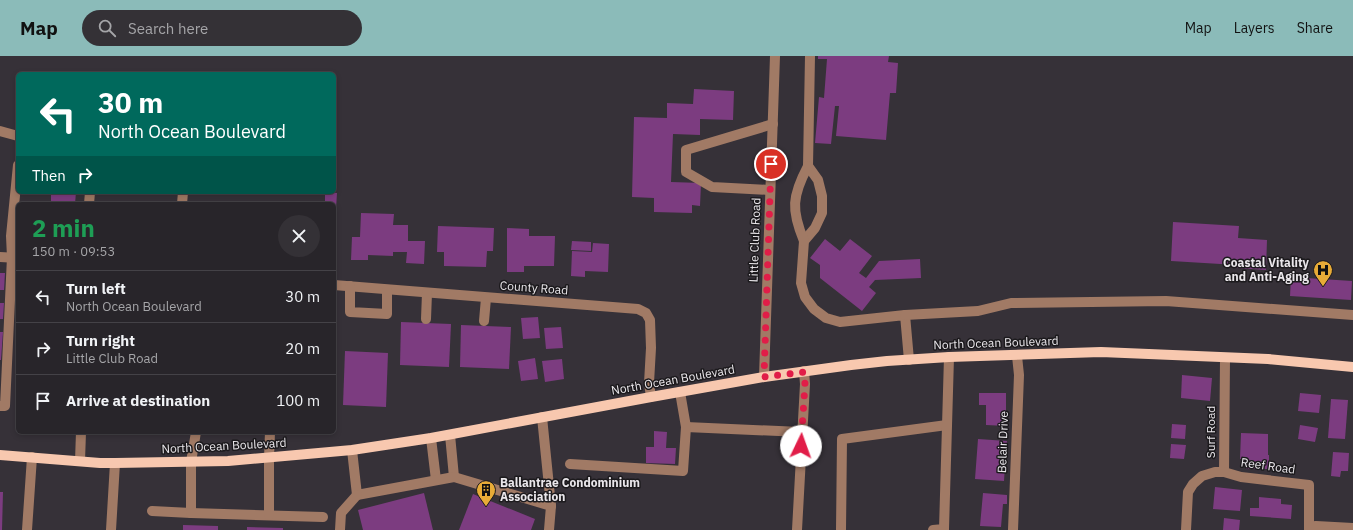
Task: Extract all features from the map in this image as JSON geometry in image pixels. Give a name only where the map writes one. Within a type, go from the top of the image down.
[{"type":"main road","name":"North Ocean Boulevard","points":[[0,455],[115,463],[191,462],[269,458],[352,450],[450,435],[764,377],[851,364],[949,357],[1017,356],[1101,352],[1268,360],[1353,367]]},
{"type":"street","name":"Little Club Road","points":[[764,377],[775,56]]},
{"type":"street","points":[[810,56],[808,166],[799,184],[795,203],[797,222],[804,240],[801,283],[805,297],[814,309],[826,318],[840,322],[905,315],[978,311],[1011,303],[1166,301],[1353,315]]},
{"type":"street","points":[[770,190],[712,187],[686,172],[686,150],[773,124]]},
{"type":"street","points":[[0,131],[16,135]]},
{"type":"street","points":[[804,240],[815,228],[822,213],[822,196],[818,180],[808,166]]},
{"type":"street","points":[[0,406],[5,406],[15,258],[11,236],[16,185]]},
{"type":"street","points":[[0,257],[15,258]]},
{"type":"street","name":"County Road","points":[[336,285],[638,309],[646,313],[650,320],[651,397]]},
{"type":"street","points":[[350,286],[350,312],[386,314],[387,290]]},
{"type":"street","points":[[426,320],[427,293]]},
{"type":"street","points":[[484,321],[486,298]]},
{"type":"street","points":[[905,315],[909,360]]},
{"type":"street","name":"Belair Drive","points":[[1014,530],[1018,375],[1017,356]]},
{"type":"street","points":[[933,530],[944,529],[949,357]]},
{"type":"street","name":"Surf Road","points":[[1186,530],[1188,492],[1193,484],[1202,476],[1215,472],[1224,472],[1225,359]]},
{"type":"street","points":[[797,530],[801,432],[805,384],[804,372]]},
{"type":"street","points":[[570,464],[683,471],[686,427],[680,392]]},
{"type":"street","points":[[542,418],[551,506],[550,530]]},
{"type":"street","points":[[841,530],[842,439],[947,425]]},
{"type":"street","points":[[686,427],[801,432]]},
{"type":"street","points":[[80,461],[82,434]]},
{"type":"street","points":[[191,513],[191,462],[196,434]]},
{"type":"street","points":[[269,515],[270,434]]},
{"type":"street","points":[[450,435],[454,477]]},
{"type":"street","points":[[431,438],[436,480]]},
{"type":"street","points":[[352,450],[357,495]]},
{"type":"street","points":[[27,530],[32,458]]},
{"type":"street","points":[[111,530],[115,463]]},
{"type":"street","name":"Reef Road","points":[[1224,472],[1241,477],[1309,485],[1309,529]]},
{"type":"street","points":[[340,530],[340,513],[357,495],[454,477],[551,506]]},
{"type":"street","points":[[152,511],[323,517]]},
{"type":"street","points":[[1309,529],[1316,526],[1353,528]]},
{"type":"building","points":[[818,56],[889,56],[888,62],[898,63],[896,93],[890,93],[886,140],[836,136],[839,106],[835,106],[831,144],[815,143],[819,97],[824,98],[827,59],[818,59]]},
{"type":"building","points":[[694,89],[734,91],[733,120],[700,119],[700,135],[673,134],[671,182],[701,183],[700,206],[692,205],[692,213],[654,212],[654,198],[632,197],[634,117],[667,118],[667,103],[693,104]]},
{"type":"building","points":[[337,193],[336,209],[336,202],[325,202],[325,194]]},
{"type":"building","points":[[51,194],[76,194],[75,202],[51,202]]},
{"type":"building","points":[[361,213],[394,214],[393,225],[408,225],[408,241],[425,241],[424,264],[406,263],[407,252],[393,252],[393,256],[368,255],[368,260],[351,260],[352,237],[360,237]]},
{"type":"building","points":[[1173,222],[1239,226],[1238,238],[1267,240],[1266,270],[1237,268],[1237,265],[1171,261]]},
{"type":"building","points":[[438,226],[494,228],[493,251],[487,251],[486,267],[444,266],[444,252],[437,252]]},
{"type":"building","points":[[507,228],[529,229],[529,236],[555,236],[554,266],[524,266],[524,272],[507,272]]},
{"type":"building","points":[[825,239],[840,251],[850,239],[872,256],[859,273],[866,278],[879,261],[920,259],[921,278],[875,280],[869,287],[876,293],[862,311],[820,278],[820,265],[810,258]]},
{"type":"building","points":[[572,241],[591,242],[591,251],[571,250]]},
{"type":"building","points":[[593,243],[609,244],[608,272],[585,271],[585,277],[571,276],[572,251],[592,252]]},
{"type":"building","points":[[0,273],[5,273],[4,290],[0,290]]},
{"type":"building","points":[[1291,277],[1352,281],[1351,300],[1290,296]]},
{"type":"building","points":[[0,303],[4,303],[3,319],[0,319]]},
{"type":"building","points":[[538,317],[540,338],[523,339],[521,318]]},
{"type":"building","points":[[401,322],[451,324],[449,367],[400,365]]},
{"type":"building","points":[[461,325],[511,327],[509,369],[460,367]]},
{"type":"building","points":[[561,327],[563,348],[546,349],[544,328]]},
{"type":"building","points":[[0,332],[3,332],[1,360],[0,360]]},
{"type":"building","points":[[345,351],[388,353],[386,407],[343,405]]},
{"type":"building","points":[[535,358],[538,379],[521,381],[518,361]]},
{"type":"building","points":[[562,359],[564,379],[545,382],[542,361]]},
{"type":"building","points":[[1182,375],[1212,378],[1210,401],[1181,398]]},
{"type":"building","points":[[979,393],[1006,393],[1006,426],[986,425],[986,405],[979,405]]},
{"type":"building","points":[[1300,393],[1321,395],[1319,413],[1298,411]]},
{"type":"building","points":[[1331,399],[1348,400],[1345,439],[1328,438]]},
{"type":"building","points":[[1172,424],[1186,425],[1185,439],[1171,438]]},
{"type":"building","points":[[1300,425],[1318,428],[1315,442],[1298,439]]},
{"type":"building","points":[[654,431],[667,432],[666,448],[676,448],[675,464],[646,463],[646,447],[654,447]]},
{"type":"building","points":[[1241,433],[1268,434],[1269,469],[1246,469],[1246,459],[1240,459]]},
{"type":"building","points":[[978,439],[1007,441],[1006,457],[1000,456],[999,465],[1005,465],[1004,481],[975,479]]},
{"type":"building","points":[[1171,444],[1186,445],[1184,459],[1170,458]]},
{"type":"building","points":[[1333,452],[1349,453],[1348,471],[1341,471],[1340,477],[1331,476]]},
{"type":"building","points":[[1215,487],[1242,490],[1240,511],[1213,509]]},
{"type":"building","points":[[0,492],[3,492],[2,530],[0,530]]},
{"type":"building","points":[[424,493],[433,530],[363,530],[358,510]]},
{"type":"building","points":[[983,493],[1007,495],[1007,504],[1003,504],[1001,527],[980,526]]},
{"type":"building","name":"Ballantrae Condominium Association","points":[[473,494],[535,519],[531,530],[459,530]]},
{"type":"building","points":[[1259,497],[1281,499],[1281,504],[1292,505],[1291,519],[1250,516],[1250,508],[1259,508]]},
{"type":"building","points":[[1224,518],[1240,520],[1239,530],[1223,530]]},
{"type":"building","points":[[183,525],[218,526],[218,530],[183,530]]},
{"type":"building","points":[[247,527],[283,528],[283,530],[247,530]]},
{"type":"place","name":"Coastal Vitality and Anti-Aging","points":[[1323,287]]},
{"type":"place","name":"Ballantrae Condominium Association","points":[[486,507]]},
{"type":"route","points":[[771,164],[764,377],[804,372],[805,384],[801,446]]}]
